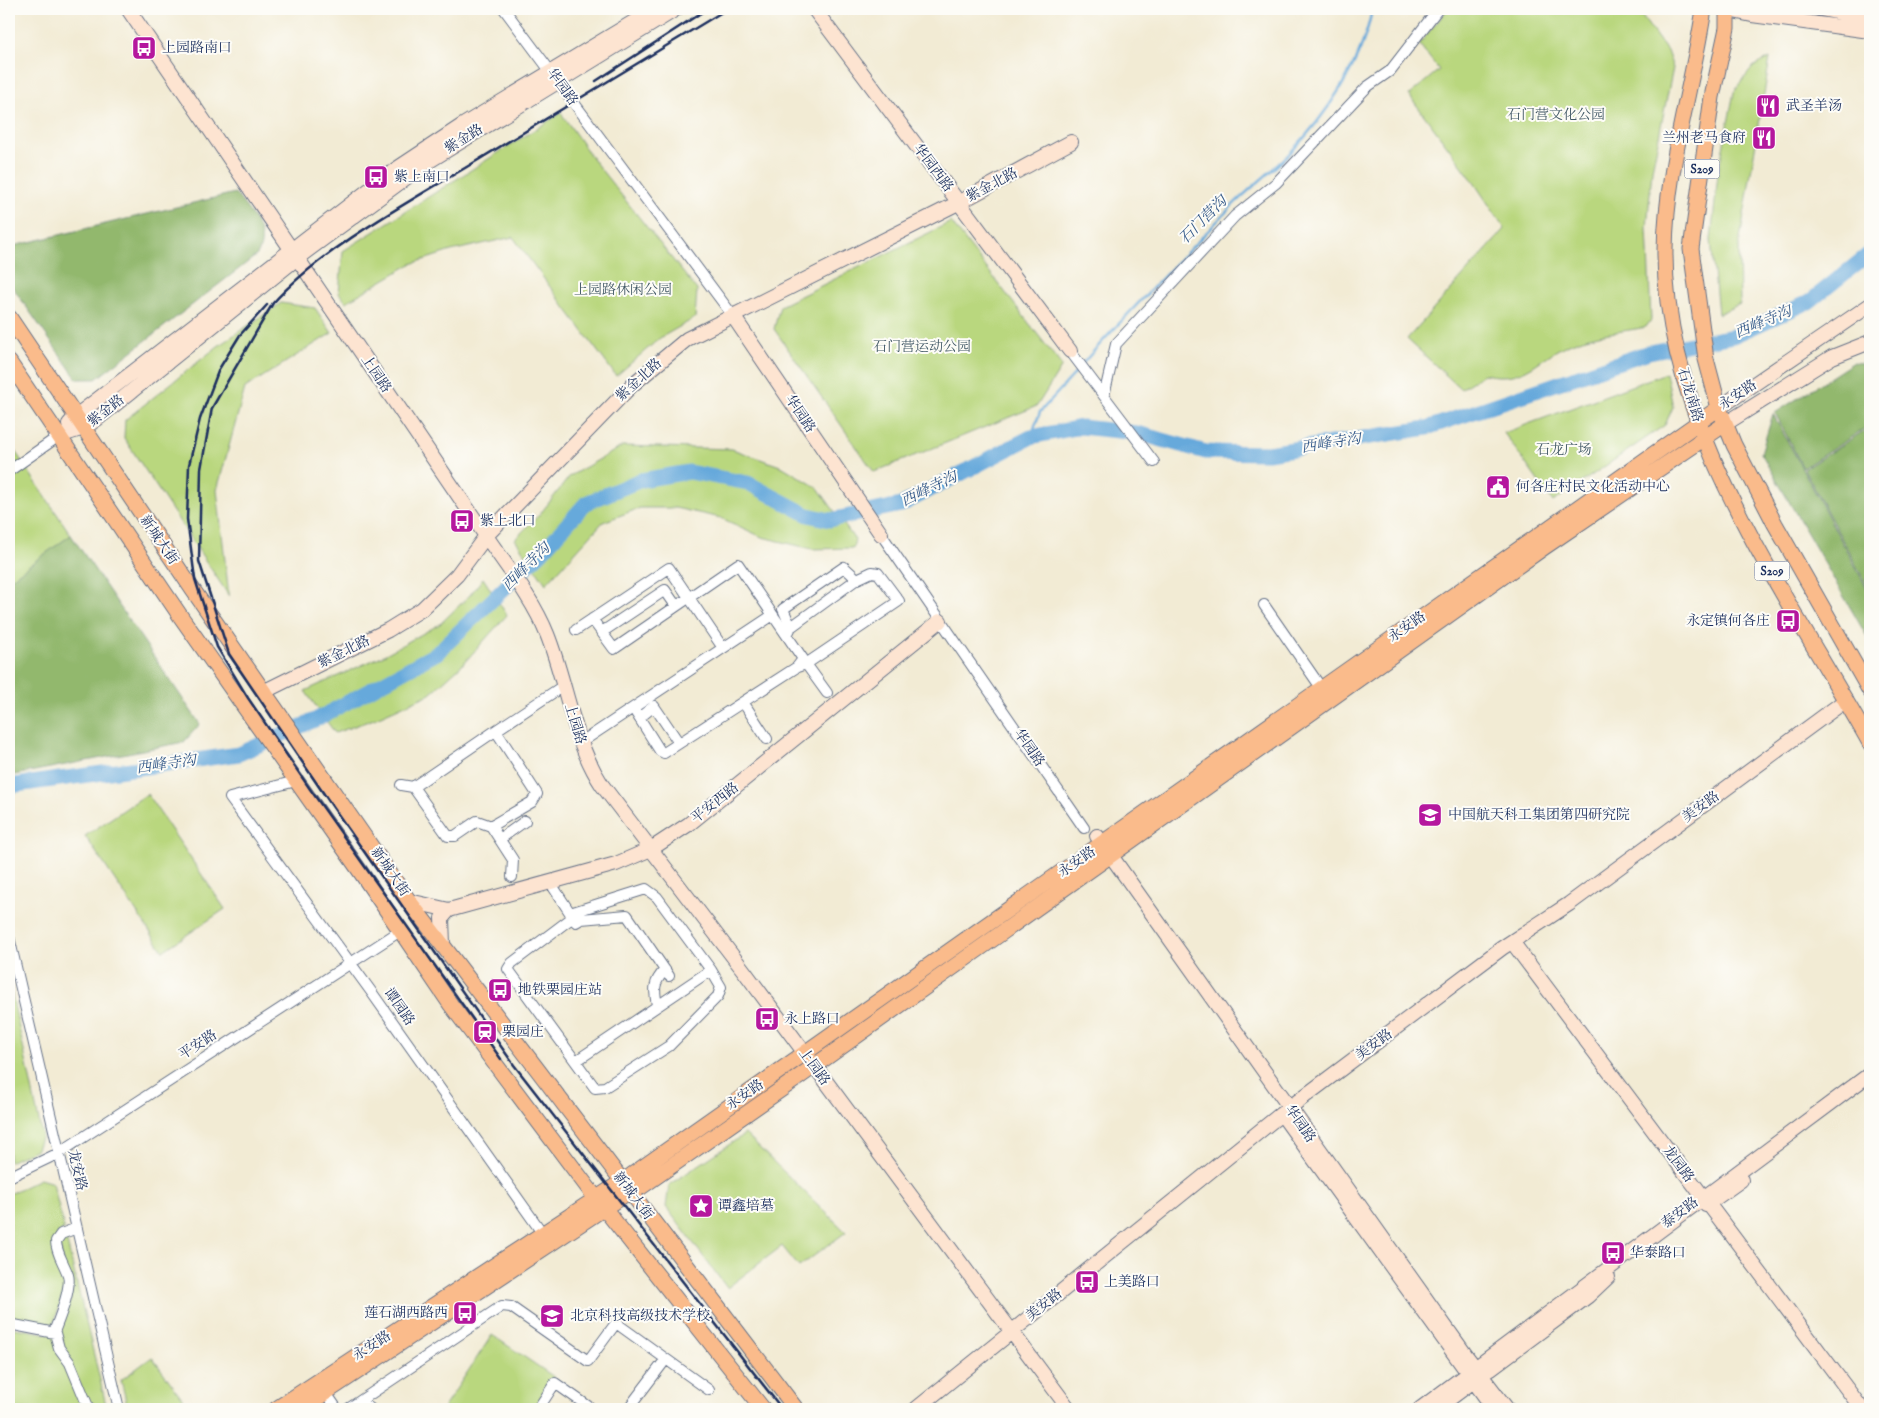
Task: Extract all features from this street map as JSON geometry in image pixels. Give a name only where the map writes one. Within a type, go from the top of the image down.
[{"type":"main road","name":"石龙南路","points":[[1704,9],[1668,205],[1666,297],[1680,364],[1698,423],[1724,482],[1768,565],[1870,743]]},
{"type":"main road","name":"石龙南路","points":[[1726,9],[1727,28],[1712,97],[1691,249],[1700,330],[1706,359],[1719,408],[1747,471],[1869,685]]},
{"type":"main road","points":[[1688,88],[1696,85],[1703,86],[1709,90],[1712,97]]},
{"type":"main road","name":"新城大街","points":[[9,317],[278,714],[410,901],[796,1409]]},
{"type":"main road","points":[[1680,364],[1692,372],[1697,371],[1706,359]]},
{"type":"main road","name":"新城大街","points":[[9,362],[254,722],[451,1006],[601,1204],[763,1409]]},
{"type":"main road","points":[[26,387],[34,389],[44,385],[46,372]]},
{"type":"main road","name":"永安路","points":[[301,1409],[626,1186],[641,1187],[809,1060],[1099,847],[1719,408]]},
{"type":"main road","name":"永安路","points":[[1099,847],[1725,424]]},
{"type":"main road","points":[[85,474],[95,462],[108,463]]},
{"type":"main road","points":[[1724,482],[1731,469],[1747,471]]},
{"type":"main road","name":"永安路","points":[[276,1409],[543,1234],[601,1204]]},
{"type":"street","name":"上园路","points":[[128,9],[486,536],[532,607],[546,633],[588,764],[602,785],[1069,1409]]},
{"type":"street","name":"华园路","points":[[504,9],[733,316],[940,621],[1084,828]]},
{"type":"street","name":"紫金路","points":[[554,77],[655,9]]},
{"type":"street","name":"紫金路","points":[[59,436],[80,422],[294,254],[395,170],[463,125],[676,9]]},
{"type":"street","name":"华园西路","points":[[814,9],[1070,351]]},
{"type":"street","points":[[1104,396],[1116,344],[1235,216],[1276,183],[1367,87],[1390,71],[1438,9]]},
{"type":"street","points":[[1726,9],[1870,31]]},
{"type":"street","points":[[1822,9],[1870,19]]},
{"type":"street","name":"紫金北路","points":[[263,692],[388,630],[422,609],[457,575],[486,536],[638,378],[687,340],[958,203],[1071,142]]},
{"type":"street","name":"永安路","points":[[1719,408],[1870,306]]},
{"type":"street","points":[[1725,424],[1832,357],[1870,342]]},
{"type":"street","points":[[1070,351],[1154,462]]},
{"type":"street","points":[[9,471],[59,436]]},
{"type":"street","points":[[592,619],[614,649],[738,564],[773,615],[789,631]]},
{"type":"street","points":[[576,630],[669,568],[723,648]]},
{"type":"street","points":[[802,666],[803,659],[789,631],[783,609],[844,568],[857,579]]},
{"type":"street","points":[[633,708],[660,751],[664,753],[802,666],[899,601],[878,573],[872,572],[857,579],[789,631]]},
{"type":"street","points":[[602,632],[665,590],[676,606]]},
{"type":"street","points":[[1264,604],[1322,689]]},
{"type":"street","points":[[580,743],[773,615]]},
{"type":"street","name":"平安西路","points":[[449,910],[616,864],[651,849],[697,818],[940,621]]},
{"type":"street","points":[[802,666],[827,693]]},
{"type":"street","points":[[401,785],[413,787],[563,686]]},
{"type":"street","name":"美安路","points":[[916,1409],[1285,1111],[1502,948],[1513,943],[1569,904],[1846,700]]},
{"type":"street","points":[[743,702],[767,739]]},
{"type":"street","points":[[639,718],[654,706],[679,743]]},
{"type":"street","points":[[491,826],[532,802],[537,794],[498,734],[498,729]]},
{"type":"street","name":"谭园路","points":[[296,781],[230,798],[543,1234]]},
{"type":"street","points":[[413,787],[448,836],[455,836],[476,821],[491,826],[513,860],[512,877]]},
{"type":"street","points":[[500,839],[525,821]]},
{"type":"street","name":"华园路","points":[[1099,847],[1285,1111],[1474,1374],[1494,1409]]},
{"type":"street","points":[[550,882],[576,922],[582,919],[627,915],[667,973],[657,978],[654,985],[657,1005]]},
{"type":"street","points":[[646,889],[657,897],[711,970],[722,987],[718,996],[669,1046],[605,1087],[594,1088],[508,969],[512,963],[571,915],[646,889]]},
{"type":"street","points":[[410,901],[449,910],[442,918],[443,944]]},
{"type":"street","name":"平安路","points":[[9,1177],[59,1153],[349,962],[400,931]]},
{"type":"street","name":"龙安路","points":[[9,937],[119,1409]]},
{"type":"street","name":"龙园路","points":[[1513,943],[1862,1409]]},
{"type":"street","points":[[576,1061],[711,970]]},
{"type":"street","name":"泰安路","points":[[1420,1409],[1474,1374],[1870,1074]]},
{"type":"street","name":"泰安路","points":[[1705,1200],[1870,1085]]},
{"type":"street","points":[[77,1228],[61,1234],[56,1241],[57,1251],[68,1276],[68,1286],[54,1332],[59,1348],[70,1363],[80,1385],[88,1409]]},
{"type":"street","points":[[348,1409],[502,1306],[511,1307],[588,1361],[616,1323],[709,1390]]},
{"type":"street","points":[[9,1324],[54,1332]]},
{"type":"street","points":[[628,1409],[666,1359]]},
{"type":"street","name":"华园路","points":[[1474,1374],[1507,1409]]},
{"type":"street","name":"泰安路","points":[[1436,1409],[1474,1374]]},
{"type":"street","points":[[538,1409],[556,1383],[592,1409]]},
{"type":"street","points":[[326,1393],[337,1409]]},
{"type":"street","points":[[360,1401],[371,1409]]},
{"type":"green space","name":"石门营文化公园","points":[[1448,9],[1607,9],[1641,15],[1667,51],[1673,68],[1652,170],[1647,228],[1651,320],[1646,327],[1600,335],[1574,342],[1522,372],[1499,376],[1484,374],[1461,389],[1407,339],[1505,229],[1471,178],[1409,95],[1439,70],[1419,44]]},
{"type":"green space","points":[[1770,58],[1739,245],[1740,304],[1718,314],[1711,240],[1718,174],[1734,92],[1753,67]]},
{"type":"green space","name":"上园路休闲公园","points":[[561,113],[595,162],[697,290],[695,318],[660,338],[616,376],[513,237],[451,251],[411,264],[346,302],[339,293],[343,251]]},
{"type":"green space","points":[[235,193],[251,214],[260,230],[261,246],[257,255],[96,379],[77,379],[9,282],[9,247]]},
{"type":"green space","name":"石门营运动公园","points":[[951,222],[1062,366],[1037,406],[874,472],[774,329],[780,306]]},
{"type":"green space","points":[[281,303],[315,308],[332,333],[245,388],[217,490],[229,596],[124,438],[125,420],[218,346]]},
{"type":"green space","points":[[1854,362],[1870,365],[1870,425],[1803,468],[1775,413]]},
{"type":"green space","name":"石龙广场","points":[[1666,373],[1673,407],[1665,425],[1553,502],[1504,433]]},
{"type":"green space","points":[[1773,414],[1870,594],[1870,642],[1761,453]]},
{"type":"green space","points":[[1870,427],[1870,591],[1804,469]]},
{"type":"green space","points":[[9,442],[71,535],[9,580]]},
{"type":"green space","points":[[623,446],[732,449],[783,467],[818,488],[855,540],[853,548],[812,549],[762,537],[721,518],[675,508],[640,508],[603,522],[546,584],[515,539],[540,514],[570,476]]},
{"type":"green space","points":[[71,535],[200,724],[184,742],[9,776],[9,580]]},
{"type":"green space","points":[[483,578],[507,615],[463,664],[430,694],[374,719],[335,733],[305,691],[382,656],[440,624],[470,595]]},
{"type":"green space","points":[[147,794],[225,909],[163,951],[85,836]]},
{"type":"green space","points":[[9,981],[42,1135],[37,1149],[9,1162]]},
{"type":"green space","points":[[745,1134],[846,1232],[799,1267],[782,1246],[727,1288],[666,1207],[669,1185]]},
{"type":"green space","points":[[40,1179],[53,1183],[64,1229],[57,1234],[67,1279],[54,1324],[49,1329],[9,1321],[9,1194]]},
{"type":"green space","points":[[65,1234],[107,1409],[90,1409],[58,1336],[70,1286],[58,1247]]},
{"type":"green space","points":[[9,1327],[55,1335],[87,1409],[9,1409]]},
{"type":"green space","points":[[492,1335],[554,1377],[533,1409],[443,1409]]},
{"type":"green space","points":[[152,1357],[190,1409],[128,1409],[121,1380]]},
{"type":"waterway","name":"石门营沟","points":[[1083,363],[1232,206],[1288,155],[1316,123],[1329,106],[1351,68],[1367,29],[1372,9]]},
{"type":"waterway","name":"西峰寺沟","points":[[9,786],[239,754],[317,719],[437,653],[542,552],[586,503],[641,480],[689,472],[748,483],[808,515],[830,520],[901,505],[1031,437],[1081,427],[1137,433],[1206,452],[1268,453],[1427,428],[1649,352],[1733,336],[1809,302],[1870,253]]},
{"type":"waterway","name":"石门营沟","points":[[1031,437],[1040,412],[1080,368]]},
{"type":"railway","points":[[596,81],[707,9]]},
{"type":"railway","points":[[727,9],[364,230],[315,265],[273,303],[212,408],[201,469],[199,561],[229,654],[332,806],[514,1065],[782,1409]]},
{"type":"railway","points":[[267,305],[240,335],[219,369],[200,419],[189,465],[187,519],[195,579],[217,647],[248,698],[501,1059]]},
{"type":"place","name":"上园路南口","points":[[144,48]]},
{"type":"place","name":"武圣羊汤","points":[[1768,106]]},
{"type":"place","name":"兰州老马食府","points":[[1764,138]]},
{"type":"place","name":"紫上南口","points":[[376,177]]},
{"type":"place","name":"何各庄村民文化活动中心","points":[[1498,487]]},
{"type":"place","name":"紫上北口","points":[[462,521]]},
{"type":"place","name":"永定镇何各庄","points":[[1788,621]]},
{"type":"place","name":"中国航天科工集团第四研究院","points":[[1430,815]]},
{"type":"place","name":"地铁栗园庄站","points":[[500,990]]},
{"type":"place","name":"永上路口","points":[[767,1019]]},
{"type":"place","name":"栗园庄","points":[[485,1032]]},
{"type":"place","name":"谭鑫培墓","points":[[701,1206]]},
{"type":"place","name":"华泰路口","points":[[1613,1253]]},
{"type":"place","name":"上美路口","points":[[1087,1282]]},
{"type":"place","name":"莲石湖西路西","points":[[465,1313]]},
{"type":"place","name":"北京科技高级技术学校","points":[[552,1316]]}]
